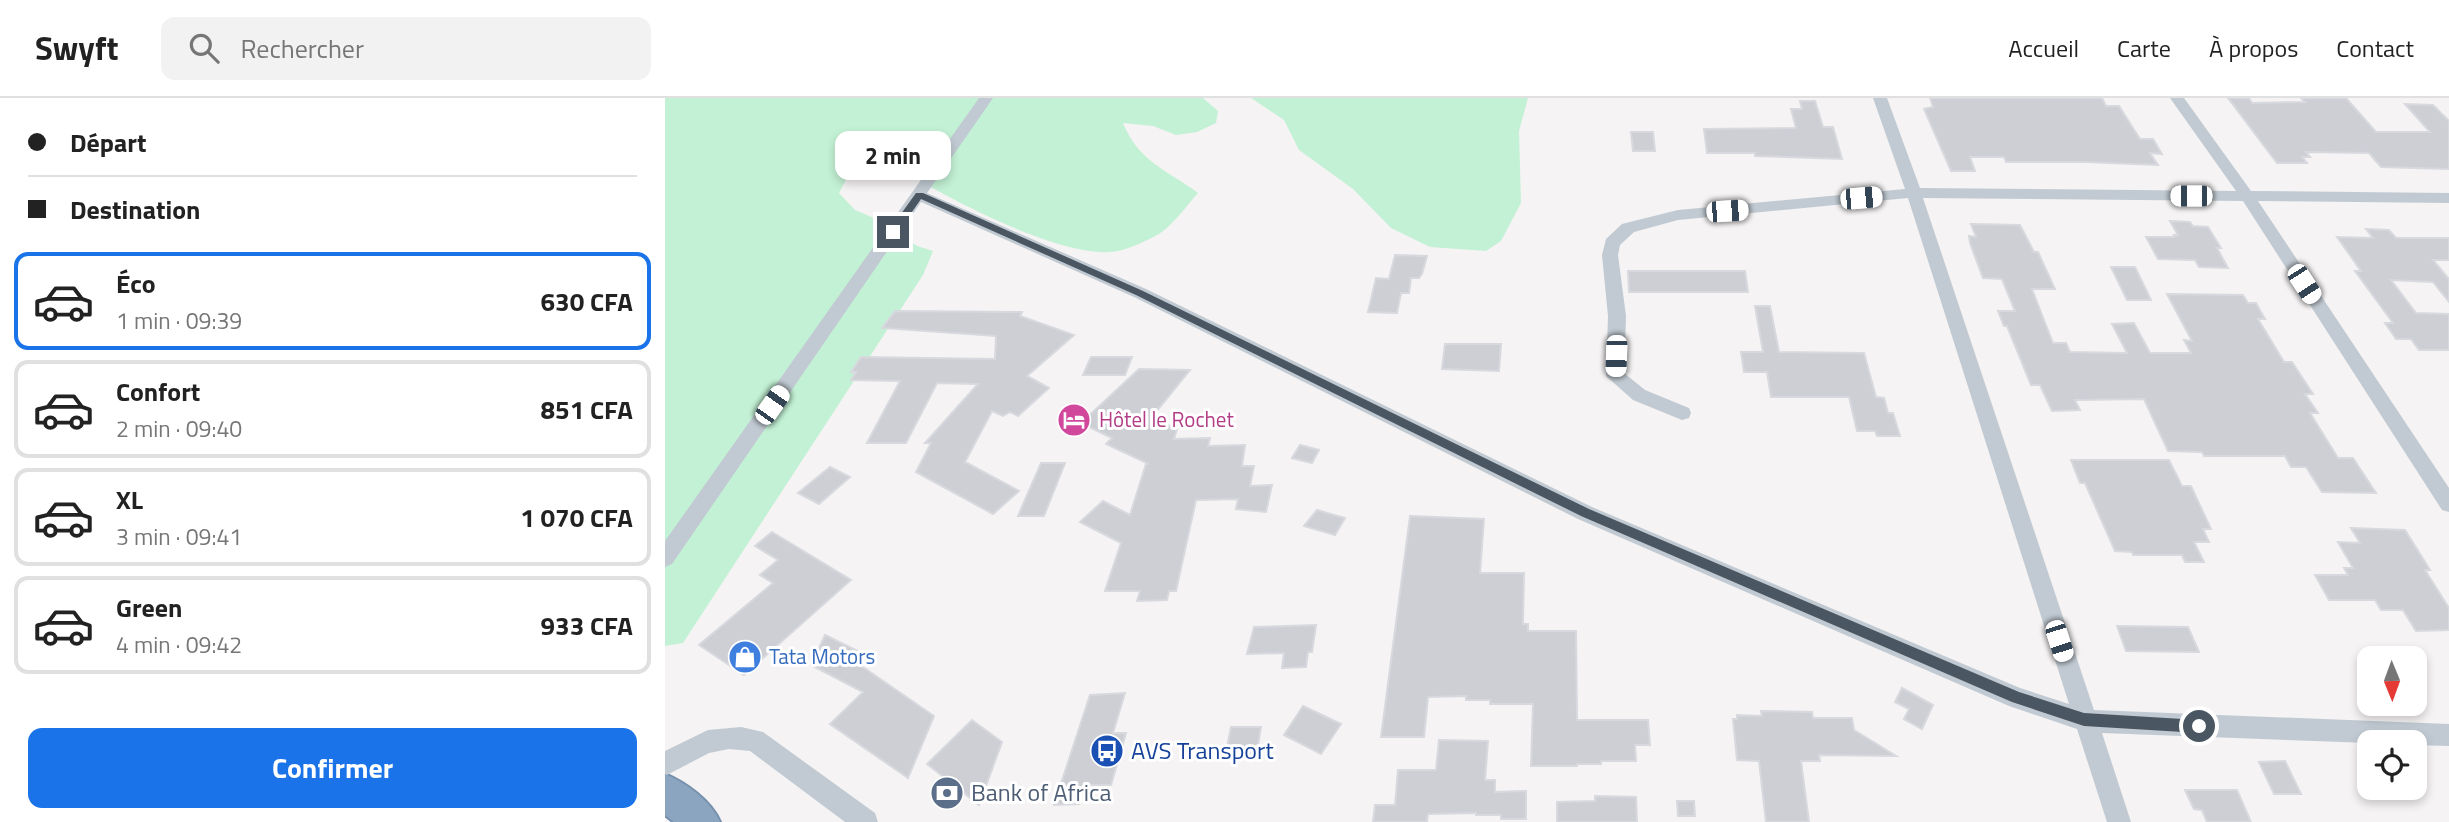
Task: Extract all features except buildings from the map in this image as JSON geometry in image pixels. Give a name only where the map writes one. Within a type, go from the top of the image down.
[{"type":"highway","points":[[665,792],[702,822]]},
{"type":"street","points":[[665,558],[986,98]]},
{"type":"street","points":[[1880,98],[1914,193],[2119,822]]},
{"type":"street","points":[[2177,98],[2247,196],[2449,504]]},
{"type":"street","points":[[1682,413],[1639,395],[1615,376],[1617,316],[1610,255],[1612,243],[1628,228],[1678,215],[1914,193],[2449,198]]},
{"type":"street","points":[[919,195],[1140,293],[1585,513],[2017,698],[2084,720],[2116,723],[2449,735]]},
{"type":"street","points":[[665,764],[710,739],[734,736],[755,740],[866,822]]},
{"type":"green space","points":[[665,98],[1203,98],[1218,111],[1216,123],[1197,132],[1176,135],[1153,126],[1123,123],[1137,147],[1146,156],[1198,193],[1163,231],[1128,248],[1111,252],[1089,251],[1039,238],[987,216],[920,181],[936,155],[935,149],[890,155],[847,178],[839,193],[855,210],[883,222],[917,246],[933,251],[923,275],[683,643],[665,646]]},
{"type":"green space","points":[[1251,98],[1528,98],[1519,131],[1521,203],[1501,241],[1486,251],[1430,247],[1391,228],[1353,189],[1299,150],[1284,120]]},
{"type":"place","name":"Hôtel le Rochet","points":[[1074,420]]},
{"type":"place","name":"Tata Motors","points":[[745,657]]},
{"type":"place","name":"AVS Transport","points":[[1107,751]]},
{"type":"place","name":"Bank of Africa","points":[[947,793]]},
{"type":"route","points":[[893,232],[919,195],[1140,293],[1585,513],[2017,698],[2084,720],[2199,726]]}]
